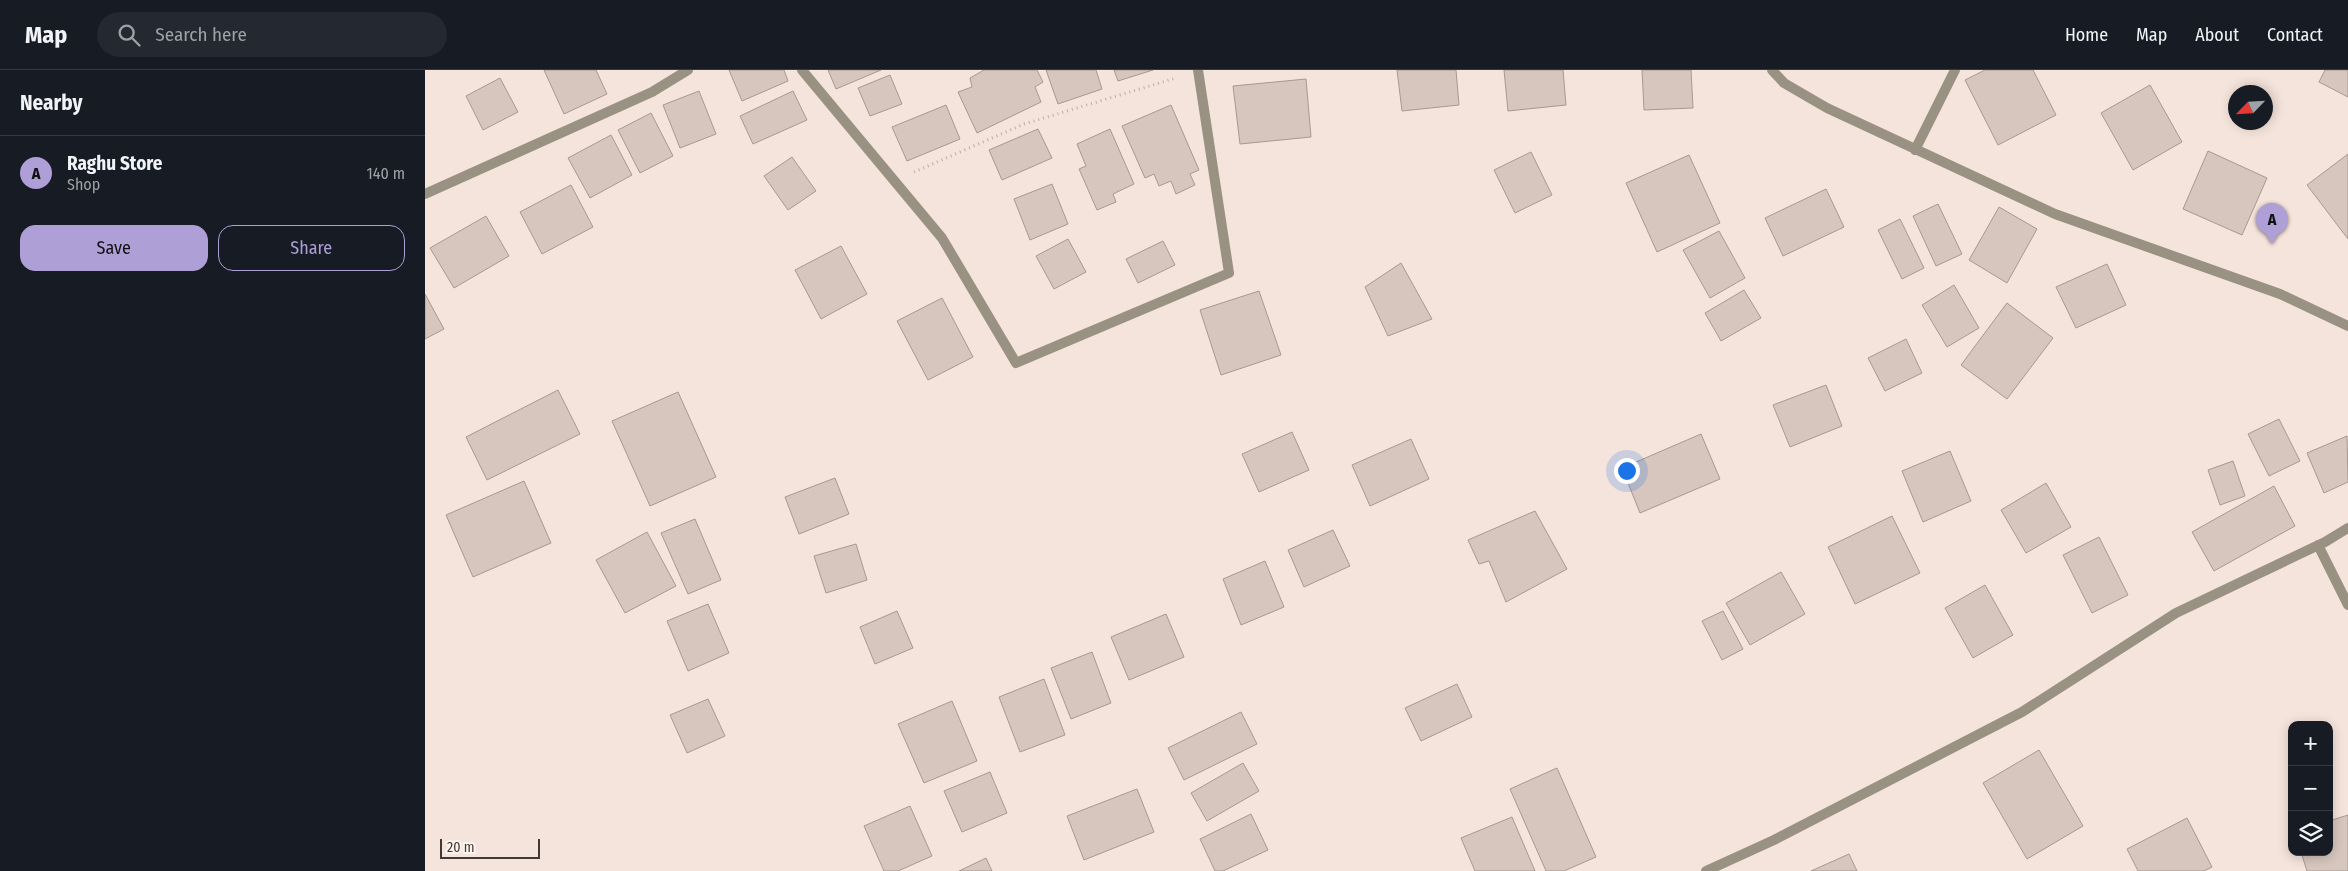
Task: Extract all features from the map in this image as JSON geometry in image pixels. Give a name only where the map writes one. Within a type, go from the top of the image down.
[{"type":"street","points":[[425,194],[652,92],[689,70]]},
{"type":"street","points":[[801,70],[941,238],[1016,363],[1229,273],[1198,71]]},
{"type":"street","points":[[1772,70],[1784,84],[1827,108],[2055,214],[2280,294],[2348,326]]},
{"type":"street","points":[[1915,150],[1955,70]]},
{"type":"street","points":[[1706,871],[1774,840],[2022,712],[2176,613],[2318,545],[2348,528]]},
{"type":"street","points":[[2318,545],[2348,604]]},
{"type":"path","points":[[894,180],[1024,124],[1198,71]]},
{"type":"building","points":[[544,70],[596,70],[607,94],[564,114]]},
{"type":"building","points":[[729,70],[784,70],[788,81],[742,101]]},
{"type":"building","points":[[828,70],[881,70],[836,89]]},
{"type":"building","points":[[984,70],[1037,70],[1043,82],[1035,87],[1041,102],[977,133],[958,92],[972,87],[970,78]]},
{"type":"building","points":[[1046,70],[1096,70],[1102,89],[1058,104]]},
{"type":"building","points":[[1114,70],[1153,70],[1118,81]]},
{"type":"building","points":[[1397,70],[1456,70],[1459,105],[1402,111]]},
{"type":"building","points":[[1504,70],[1563,70],[1566,105],[1508,111]]},
{"type":"building","points":[[1642,70],[1691,70],[1693,108],[1644,110]]},
{"type":"building","points":[[1985,70],[2033,70],[2056,115],[1998,145],[1965,80]]},
{"type":"building","points":[[2325,70],[2348,70],[2348,97],[2319,82]]},
{"type":"building","points":[[890,75],[902,104],[870,116],[858,88]]},
{"type":"building","points":[[500,78],[518,112],[483,130],[466,96]]},
{"type":"building","points":[[1306,79],[1311,137],[1240,144],[1233,86]]},
{"type":"building","points":[[2150,85],[2182,142],[2133,170],[2101,113]]},
{"type":"building","points":[[699,91],[716,134],[680,148],[663,105]]},
{"type":"building","points":[[793,91],[807,120],[753,144],[740,116]]},
{"type":"building","points":[[946,105],[960,139],[907,161],[892,127]]},
{"type":"building","points":[[1171,105],[1199,170],[1190,174],[1195,185],[1176,194],[1171,181],[1159,186],[1154,174],[1145,178],[1122,126]]},
{"type":"building","points":[[651,113],[673,156],[640,173],[618,130]]},
{"type":"building","points":[[1038,129],[1052,158],[1002,180],[989,150]]},
{"type":"building","points":[[1110,129],[1134,184],[1113,194],[1116,202],[1097,210],[1079,169],[1086,166],[1077,144]]},
{"type":"building","points":[[611,135],[632,175],[590,198],[568,158]]},
{"type":"building","points":[[2208,151],[2267,178],[2242,235],[2183,209]]},
{"type":"building","points":[[1531,152],[1552,195],[1515,213],[1494,170]]},
{"type":"building","points":[[2348,154],[2348,239],[2307,185]]},
{"type":"building","points":[[1689,155],[1720,223],[1657,252],[1626,183]]},
{"type":"building","points":[[792,157],[816,191],[788,210],[764,176]]},
{"type":"building","points":[[1052,184],[1068,224],[1030,240],[1014,199]]},
{"type":"building","points":[[571,185],[593,227],[542,254],[520,212]]},
{"type":"building","points":[[1826,189],[1844,227],[1783,256],[1765,218]]},
{"type":"building","points":[[1938,204],[1962,254],[1936,266],[1913,216]]},
{"type":"building","points":[[1999,207],[2037,229],[2007,283],[1969,260]]},
{"type":"building","points":[[486,216],[509,256],[454,288],[430,248]]},
{"type":"building","points":[[1900,219],[1924,268],[1902,279],[1878,230]]},
{"type":"building","points":[[1719,231],[1745,278],[1710,298],[1683,250]]},
{"type":"building","points":[[1068,239],[1086,272],[1054,289],[1036,256]]},
{"type":"building","points":[[1163,241],[1175,265],[1138,283],[1126,259]]},
{"type":"building","points":[[841,246],[867,294],[821,319],[795,270]]},
{"type":"building","points":[[1401,263],[1432,319],[1388,336],[1365,287]]},
{"type":"building","points":[[2107,264],[2126,305],[2076,328],[2056,287]]},
{"type":"building","points":[[1954,285],[1979,328],[1947,347],[1922,305]]},
{"type":"building","points":[[1744,290],[1761,318],[1721,341],[1705,313]]},
{"type":"building","points":[[1259,291],[1281,355],[1221,375],[1200,310]]},
{"type":"building","points":[[425,294],[444,329],[425,339]]},
{"type":"building","points":[[942,298],[973,357],[928,380],[897,321]]},
{"type":"building","points":[[2007,303],[2053,338],[2007,399],[1961,365]]},
{"type":"building","points":[[1906,339],[1922,373],[1885,391],[1868,358]]},
{"type":"building","points":[[1826,385],[1842,426],[1790,447],[1773,405]]},
{"type":"building","points":[[558,390],[580,434],[487,480],[466,437]]},
{"type":"building","points":[[678,392],[716,477],[650,506],[612,421]]},
{"type":"building","points":[[2279,419],[2300,461],[2269,476],[2248,434]]},
{"type":"building","points":[[1292,432],[1309,470],[1259,492],[1242,454]]},
{"type":"building","points":[[1701,434],[1720,479],[1640,513],[1622,468]]},
{"type":"building","points":[[2347,436],[2348,482],[2324,493],[2307,453]]},
{"type":"building","points":[[1411,439],[1429,479],[1370,506],[1352,465]]},
{"type":"building","points":[[1950,451],[1971,501],[1923,522],[1902,471]]},
{"type":"building","points":[[2233,461],[2245,496],[2220,505],[2208,470]]},
{"type":"building","points":[[835,478],[849,514],[799,534],[785,497]]},
{"type":"building","points":[[524,481],[551,543],[473,577],[446,515]]},
{"type":"building","points":[[2046,483],[2071,527],[2026,553],[2001,510]]},
{"type":"building","points":[[2274,486],[2295,526],[2214,571],[2192,532]]},
{"type":"building","points":[[1535,511],[1567,569],[1506,602],[1489,561],[1479,564],[1468,540]]},
{"type":"building","points":[[1892,516],[1920,573],[1855,604],[1828,547]]},
{"type":"building","points":[[695,519],[721,580],[688,594],[661,533]]},
{"type":"building","points":[[1333,530],[1350,566],[1304,587],[1288,550]]},
{"type":"building","points":[[647,532],[676,586],[625,613],[596,560]]},
{"type":"building","points":[[2099,537],[2128,595],[2092,613],[2063,555]]},
{"type":"building","points":[[856,544],[867,580],[826,593],[814,556]]},
{"type":"building","points":[[1265,561],[1284,607],[1241,625],[1223,579]]},
{"type":"building","points":[[1781,572],[1805,614],[1750,645],[1726,603]]},
{"type":"building","points":[[1985,585],[2013,635],[1973,658],[1945,608]]},
{"type":"building","points":[[708,604],[729,653],[688,671],[667,621]]},
{"type":"building","points":[[897,611],[913,648],[875,664],[860,627]]},
{"type":"building","points":[[1723,611],[1743,649],[1722,660],[1702,621]]},
{"type":"building","points":[[1166,614],[1184,657],[1129,680],[1111,637]]},
{"type":"building","points":[[1092,652],[1111,703],[1071,719],[1051,668]]},
{"type":"building","points":[[1044,679],[1065,735],[1020,752],[999,697]]},
{"type":"building","points":[[1457,684],[1472,717],[1421,741],[1405,708]]},
{"type":"building","points":[[708,699],[725,736],[687,753],[670,715]]},
{"type":"building","points":[[952,701],[977,761],[924,783],[898,724]]},
{"type":"building","points":[[1241,712],[1257,744],[1184,780],[1168,748]]},
{"type":"building","points":[[2039,750],[2083,826],[2027,859],[1983,783]]},
{"type":"building","points":[[1243,763],[1259,791],[1207,821],[1191,793]]},
{"type":"building","points":[[1557,768],[1596,857],[1564,871],[1546,871],[1510,789]]},
{"type":"building","points":[[990,772],[1007,813],[962,832],[944,791]]},
{"type":"building","points":[[1137,789],[1154,832],[1084,860],[1067,816]]},
{"type":"building","points":[[910,806],[932,856],[898,871],[884,871],[864,826]]},
{"type":"building","points":[[1251,814],[1268,850],[1223,871],[1215,871],[1200,839]]},
{"type":"building","points":[[2348,815],[2348,871],[2307,871],[2302,856],[2333,856],[2333,820]]},
{"type":"building","points":[[1512,817],[1535,871],[1475,871],[1461,838]]},
{"type":"building","points":[[2187,818],[2212,867],[2204,871],[2138,871],[2127,849]]},
{"type":"building","points":[[1849,854],[1857,871],[1811,871]]},
{"type":"building","points":[[986,858],[992,871],[959,871]]},
{"type":"place","name":"Raghu Store","points":[[2272,244]]}]
